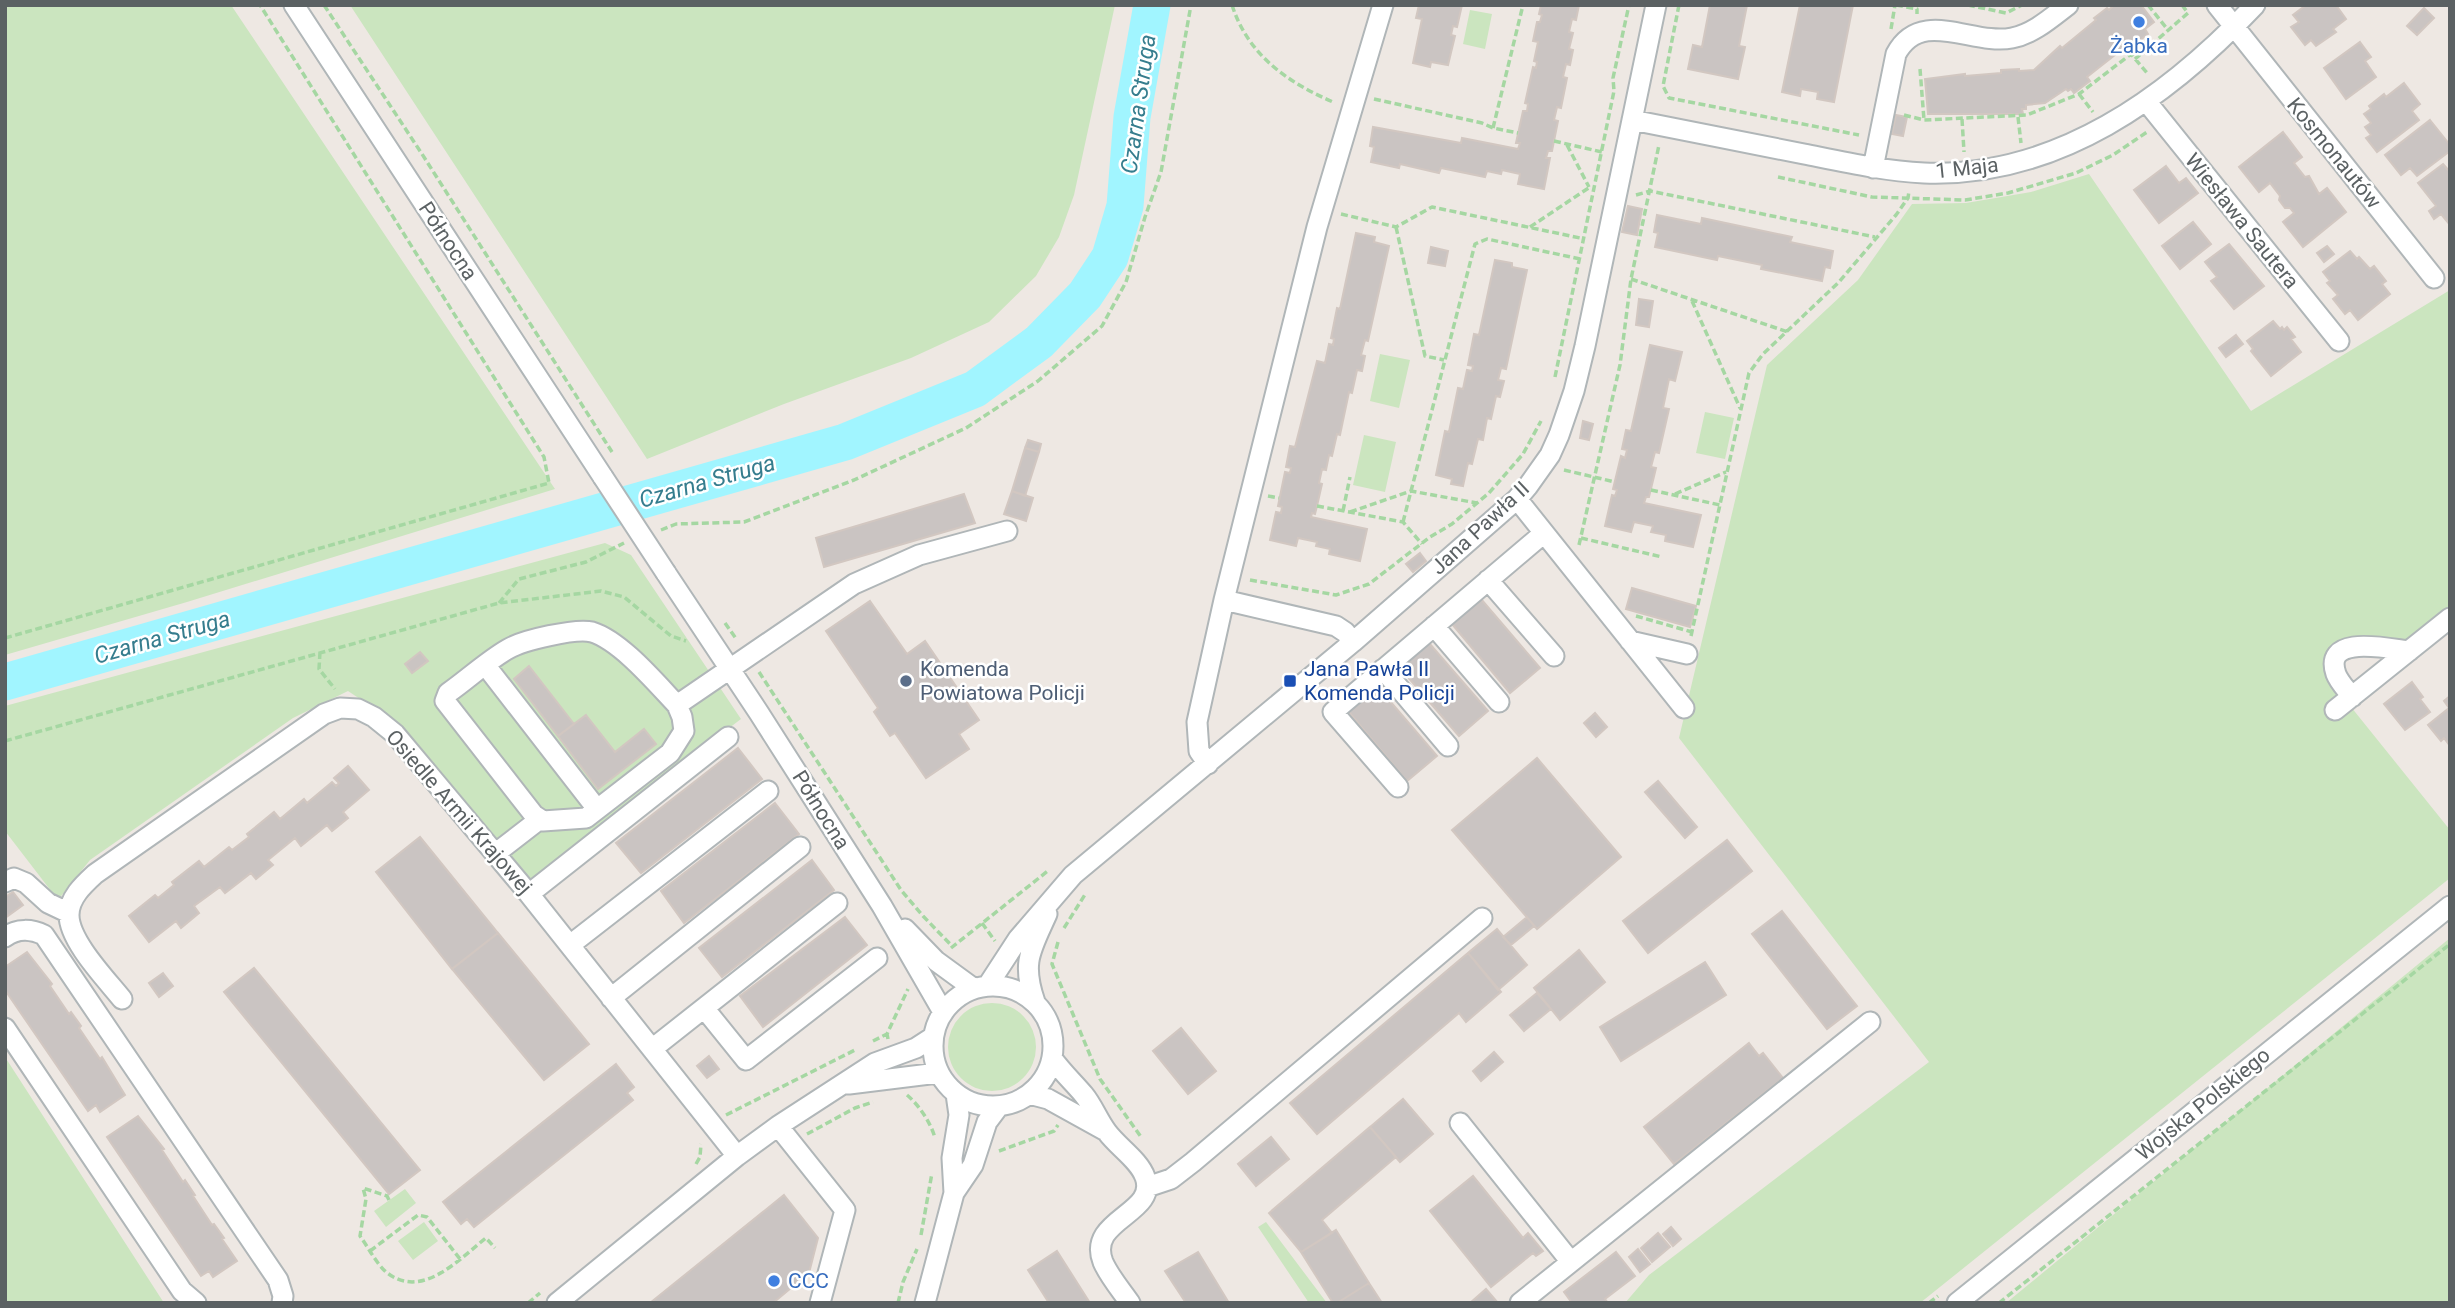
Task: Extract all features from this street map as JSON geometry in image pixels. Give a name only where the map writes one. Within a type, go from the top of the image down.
[{"type":"street","name":"Północna","points":[[294,5],[759,713],[882,906]]},
{"type":"street","points":[[1208,764],[1199,751],[1197,722],[1224,600],[1317,227],[1361,111],[1384,5]]},
{"type":"street","name":"Jana Pawła II","points":[[981,987],[1073,875],[1353,642],[1517,499],[1528,486],[1549,454],[1574,391],[1656,5]]},
{"type":"street","points":[[1874,168],[1896,54],[1904,41],[1917,33],[1935,29],[1994,39],[2011,39],[2039,27],[2068,5]]},
{"type":"street","name":"Kosmonautów","points":[[2217,5],[2434,278]]},
{"type":"street","name":"1 Maja","points":[[1632,120],[1874,168],[1945,172],[1987,169],[2052,152],[2085,138],[2146,101],[2233,28],[2255,5]]},
{"type":"street","name":"Wiesława Sautera","points":[[2146,101],[2339,341]]},
{"type":"street","points":[[1517,499],[1684,708]]},
{"type":"street","points":[[677,705],[862,580],[919,555],[1007,531]]},
{"type":"street","points":[[1398,787],[1334,712],[1544,533]]},
{"type":"street","points":[[1488,580],[1554,656]]},
{"type":"street","points":[[1224,600],[1336,626],[1353,642]]},
{"type":"street","points":[[2335,710],[2450,618]]},
{"type":"street","points":[[1434,626],[1499,702]]},
{"type":"street","points":[[568,631],[591,632],[606,639],[633,660],[677,705],[684,731],[670,752],[586,818],[542,821],[534,815],[445,701],[448,693],[510,648],[568,631]]},
{"type":"street","points":[[1630,641],[1687,654]]},
{"type":"street","points":[[2352,697],[2336,676],[2335,662],[2342,650],[2354,646],[2409,651]]},
{"type":"street","points":[[485,666],[597,809]]},
{"type":"street","points":[[1383,669],[1448,746]]},
{"type":"street","points":[[122,999],[78,942],[69,913],[74,897],[94,874],[324,714],[340,708]]},
{"type":"street","name":"Osiedle Armii Krajowej","points":[[340,708],[358,709],[374,716],[395,734],[496,853],[737,1156]]},
{"type":"street","points":[[529,894],[728,737]]},
{"type":"street","points":[[570,945],[768,790]]},
{"type":"street","points":[[496,853],[540,819]]},
{"type":"street","points":[[611,998],[800,847]]},
{"type":"street","points":[[5,882],[13,878],[26,883],[48,902],[69,913]]},
{"type":"street","name":"Jana Pawła II","points":[[1035,1002],[1027,981],[1028,962],[1054,897]]},
{"type":"street","points":[[652,1049],[837,903]]},
{"type":"street","points":[[882,906],[936,961],[981,987]]},
{"type":"street","points":[[882,906],[943,1012]]},
{"type":"street","name":"Wojska Polskiego","points":[[1962,1301],[2450,906]]},
{"type":"street","points":[[1147,1187],[1171,1179],[1193,1162],[1482,918]]},
{"type":"street","points":[[5,937],[11,932],[33,930],[44,935],[278,1280],[282,1303]]},
{"type":"street","points":[[704,1008],[746,1060],[877,958]]},
{"type":"street","points":[[1005,986],[1021,992],[1035,1002],[1047,1018],[1053,1038],[1052,1058],[1044,1078],[1029,1094],[1015,1102],[999,1106],[969,1102],[956,1094],[939,1073],[934,1062],[933,1037],[943,1012],[962,994],[981,987],[1005,986]]},
{"type":"street","points":[[1531,1299],[1571,1262],[1870,1022]]},
{"type":"street","points":[[5,1028],[78,1132],[182,1291],[196,1303]]},
{"type":"street","points":[[551,1296],[778,1126],[875,1063],[916,1048],[933,1037]]},
{"type":"street","points":[[1052,1058],[1066,1078],[1085,1096],[1107,1132],[1145,1177],[1147,1187],[1140,1203],[1107,1230],[1101,1243],[1104,1263],[1130,1303]]},
{"type":"street","points":[[844,1085],[939,1073]]},
{"type":"street","points":[[925,1303],[954,1193],[952,1158],[959,1115],[956,1094]]},
{"type":"street","points":[[1029,1094],[1059,1105],[1107,1132]]},
{"type":"street","points":[[954,1193],[973,1165],[987,1122],[999,1106]]},
{"type":"street","points":[[1460,1123],[1571,1262]]},
{"type":"street","points":[[778,1126],[845,1210],[820,1303]]},
{"type":"path","points":[[5,638],[549,483],[544,457],[260,5]]},
{"type":"path","points":[[324,5],[590,416],[615,460]]},
{"type":"path","points":[[654,532],[676,524],[744,522],[854,480],[966,428],[1038,381],[1102,326],[1126,282],[1161,172],[1191,5]]},
{"type":"path","points":[[1232,5],[1256,51],[1266,62],[1324,97],[1361,111],[1377,89]]},
{"type":"path","points":[[1493,128],[1523,5]]},
{"type":"path","points":[[1554,381],[1585,239],[1592,188],[1602,152],[1629,5]]},
{"type":"path","points":[[1679,5],[1663,86],[1669,98],[1879,139]]},
{"type":"path","points":[[1968,5],[2006,13],[2022,5]]},
{"type":"path","points":[[2148,5],[2168,30]]},
{"type":"path","points":[[2135,59],[2188,13],[2182,5]]},
{"type":"path","points":[[1894,112],[1924,120],[2018,117],[2079,94],[2131,54],[2154,80]]},
{"type":"path","points":[[1920,69],[1924,120]]},
{"type":"path","points":[[2079,94],[2098,117]]},
{"type":"path","points":[[1373,98],[1482,122],[1493,128],[1518,133]]},
{"type":"path","points":[[2018,117],[2021,147]]},
{"type":"path","points":[[1962,119],[1965,158]]},
{"type":"path","points":[[1554,141],[1624,157]]},
{"type":"path","points":[[1576,554],[1620,365],[1631,279],[1660,142]]},
{"type":"path","points":[[1566,144],[1592,188]]},
{"type":"path","points":[[1687,654],[1749,373],[1754,363],[1839,282],[1908,198],[1909,171]]},
{"type":"path","points":[[1529,227],[1592,188]]},
{"type":"path","points":[[1617,195],[1633,196],[1650,191],[1876,237]]},
{"type":"path","points":[[1338,213],[1396,227],[1432,207],[1585,239]]},
{"type":"path","points":[[1396,227],[1425,356],[1444,360]]},
{"type":"path","points":[[1403,523],[1475,244],[1487,239],[1580,259]]},
{"type":"path","points":[[1631,279],[1788,332]]},
{"type":"path","points":[[1692,301],[1741,410]]},
{"type":"path","points":[[1245,579],[1336,595],[1369,584],[1452,524],[1508,474],[1524,454],[1543,416]]},
{"type":"path","points":[[1557,469],[1615,482]]},
{"type":"path","points":[[1673,495],[1727,472]]},
{"type":"path","points":[[1343,510],[1350,477]]},
{"type":"path","points":[[1651,490],[1720,505]]},
{"type":"path","points":[[1350,512],[1411,491],[1477,503]]},
{"type":"path","points":[[1263,507],[1266,495],[1279,498]]},
{"type":"path","points":[[1317,506],[1403,523],[1422,544]]},
{"type":"path","points":[[1581,538],[1662,556]]},
{"type":"path","points":[[499,603],[519,579],[586,562],[631,540]]},
{"type":"path","points":[[5,741],[499,603],[601,591],[624,597],[653,620]]},
{"type":"path","points":[[720,615],[901,890],[953,947]]},
{"type":"path","points":[[1634,615],[1692,632]]},
{"type":"path","points":[[320,652],[318,669],[337,691],[340,708]]},
{"type":"path","points":[[1090,887],[1061,934],[1052,964],[1100,1079],[1147,1146]]},
{"type":"path","points":[[1999,1303],[2450,944]]},
{"type":"path","points":[[691,1173],[700,1157],[702,1144],[698,1134],[711,1123],[887,1034]]},
{"type":"path","points":[[905,1094],[913,1100],[932,1128],[935,1140]]},
{"type":"path","points":[[898,1303],[903,1282],[919,1244],[933,1166]]},
{"type":"path","points":[[389,1200],[387,1196],[363,1188],[366,1199],[360,1236],[387,1272],[404,1280],[431,1280],[486,1238],[495,1248]]},
{"type":"path","points":[[370,1251],[418,1215],[427,1217],[460,1259]]},
{"type":"path","points":[[528,1303],[551,1296]]},
{"type":"green space","points":[[5,5],[231,5],[555,489],[5,655]]},
{"type":"green space","points":[[350,5],[1115,5],[1074,195],[1059,237],[1036,276],[989,322],[911,358],[784,404],[647,459]]},
{"type":"green space","points":[[1470,10],[1492,14],[1485,49],[1463,44]]},
{"type":"green space","points":[[2089,174],[2251,411],[2450,290],[2450,607],[2408,641],[2346,640],[2339,692],[2450,830],[2450,878],[1920,1303],[1625,1303],[1649,1275],[1929,1062],[1679,738],[1767,365],[1858,280],[1912,204],[1966,203],[2031,192]]},
{"type":"green space","points":[[1380,354],[1410,360],[1399,408],[1370,401]]},
{"type":"green space","points":[[1705,412],[1734,418],[1725,459],[1696,453]]},
{"type":"green space","points":[[1364,435],[1396,442],[1385,492],[1353,485]]},
{"type":"green space","points":[[605,543],[631,555],[741,719],[531,879],[405,729],[348,691],[293,718],[90,860],[58,900],[5,831],[5,706]]},
{"type":"green space","points":[[2450,938],[2450,1303],[2006,1303]]},
{"type":"green space","points":[[992,1003],[1017,1010],[1029,1022],[1036,1047],[1029,1072],[1017,1084],[992,1091],[967,1084],[955,1072],[948,1047],[955,1022],[967,1010]]},
{"type":"green space","points":[[5,1057],[164,1303],[5,1303]]},
{"type":"green space","points":[[405,1189],[416,1203],[386,1227],[374,1211]]},
{"type":"green space","points":[[424,1222],[438,1241],[413,1260],[398,1241]]},
{"type":"green space","points":[[1266,1222],[1327,1303],[1309,1303],[1258,1227]]},
{"type":"building","points":[[1419,5],[1462,5],[1457,27],[1453,26],[1451,35],[1455,36],[1448,65],[1431,62],[1430,67],[1413,63],[1422,19],[1416,18]]},
{"type":"building","points":[[1541,5],[1579,5],[1576,20],[1572,19],[1569,32],[1573,33],[1569,49],[1573,50],[1570,65],[1566,64],[1563,77],[1567,78],[1561,108],[1557,107],[1554,120],[1558,121],[1552,151],[1548,151],[1546,158],[1550,158],[1544,189],[1518,184],[1520,174],[1502,170],[1501,174],[1487,171],[1485,177],[1441,168],[1439,173],[1400,164],[1399,168],[1371,162],[1374,147],[1370,146],[1373,127],[1461,143],[1462,138],[1518,149],[1520,143],[1516,143],[1523,111],[1527,111],[1528,104],[1525,103],[1533,67],[1536,68],[1537,62],[1534,61],[1538,42],[1533,41],[1537,22],[1540,22],[1542,15],[1539,14]]},
{"type":"building","points":[[1710,5],[1747,5],[1739,46],[1745,47],[1738,79],[1688,69],[1693,45],[1702,47]]},
{"type":"building","points":[[1800,5],[1853,5],[1834,102],[1817,99],[1818,92],[1801,89],[1800,96],[1782,92]]},
{"type":"building","points":[[2114,5],[2141,5],[2154,22],[2145,29],[2148,34],[2139,41],[2137,39],[2087,77],[2090,81],[2074,93],[2071,89],[2066,89],[2045,103],[2026,105],[2026,109],[2022,109],[2023,114],[1928,114],[1925,79],[2001,73],[2001,70],[2034,70],[2060,46],[2062,48],[2096,20],[2094,18]]},
{"type":"building","points":[[2306,5],[2336,5],[2346,19],[2333,29],[2336,32],[2316,46],[2311,40],[2305,45],[2291,27],[2299,22],[2293,15]]},
{"type":"building","points":[[2424,8],[2434,18],[2417,35],[2407,26]]},
{"type":"building","points":[[2360,42],[2371,57],[2365,61],[2376,77],[2346,99],[2324,68]]},
{"type":"building","points":[[2404,83],[2420,104],[2412,111],[2419,120],[2377,152],[2366,138],[2371,135],[2365,127],[2371,123],[2364,114],[2371,109],[2369,106],[2384,94],[2386,97]]},
{"type":"building","points":[[1896,115],[1907,117],[1903,136],[1892,134]]},
{"type":"building","points":[[2430,120],[2450,145],[2450,151],[2417,176],[2410,168],[2401,175],[2385,155]]},
{"type":"building","points":[[2283,132],[2302,157],[2294,163],[2305,177],[2309,176],[2319,194],[2327,188],[2346,212],[2303,247],[2283,222],[2294,213],[2290,208],[2285,208],[2270,183],[2259,192],[2239,167]]},
{"type":"building","points":[[2443,164],[2450,172],[2450,225],[2441,214],[2434,219],[2429,211],[2436,206],[2418,183]]},
{"type":"building","points":[[2166,166],[2179,183],[2186,178],[2198,193],[2159,223],[2134,190]]},
{"type":"building","points":[[1628,206],[1642,209],[1637,235],[1622,232]]},
{"type":"building","points":[[1657,215],[1701,224],[1702,218],[1792,237],[1790,242],[1833,251],[1830,268],[1825,267],[1822,281],[1761,269],[1762,265],[1718,256],[1717,260],[1655,247],[1658,233],[1654,232]]},
{"type":"building","points":[[2193,222],[2211,244],[2180,269],[2162,246]]},
{"type":"building","points":[[1356,233],[1375,237],[1374,242],[1389,246],[1368,341],[1365,340],[1361,355],[1365,356],[1362,371],[1357,370],[1352,393],[1349,392],[1340,435],[1337,434],[1326,470],[1322,469],[1317,506],[1311,517],[1367,529],[1360,561],[1329,554],[1330,549],[1316,546],[1317,542],[1298,538],[1296,546],[1270,540],[1276,512],[1281,513],[1282,507],[1278,506],[1285,472],[1290,473],[1291,468],[1286,467],[1290,446],[1295,447],[1317,361],[1325,363],[1329,344],[1333,345],[1334,339],[1331,338],[1337,308],[1340,309]]},
{"type":"building","points":[[2229,244],[2264,286],[2234,309],[2211,281],[2217,277],[2205,262]]},
{"type":"building","points":[[2327,246],[2334,254],[2324,262],[2317,253]]},
{"type":"building","points":[[1431,247],[1448,251],[1445,266],[1428,263]]},
{"type":"building","points":[[2350,251],[2370,269],[2374,266],[2386,281],[2382,284],[2390,294],[2358,320],[2350,310],[2345,314],[2333,299],[2338,295],[2327,283],[2330,281],[2323,272]]},
{"type":"building","points":[[1495,260],[1512,263],[1512,267],[1527,270],[1506,369],[1501,368],[1498,380],[1504,381],[1500,397],[1496,396],[1491,419],[1487,418],[1483,440],[1478,439],[1472,464],[1468,463],[1463,486],[1451,484],[1452,479],[1436,475],[1458,388],[1463,389],[1467,370],[1472,371],[1473,366],[1468,365],[1474,334],[1479,335]]},
{"type":"building","points":[[1639,299],[1653,301],[1649,327],[1636,325]]},
{"type":"building","points":[[2273,321],[2280,329],[2287,327],[2295,337],[2291,339],[2301,352],[2271,376],[2251,351],[2253,349],[2247,341]]},
{"type":"building","points":[[2236,335],[2243,344],[2226,357],[2219,348]]},
{"type":"building","points":[[1650,345],[1682,352],[1675,381],[1669,379],[1663,408],[1669,409],[1659,453],[1655,452],[1651,467],[1656,468],[1649,497],[1646,497],[1644,503],[1701,515],[1693,547],[1665,541],[1666,535],[1651,532],[1653,526],[1634,522],[1631,532],[1605,526],[1612,495],[1615,496],[1617,490],[1613,489],[1621,456],[1625,458],[1627,450],[1622,449],[1626,430],[1631,431]]},
{"type":"building","points":[[1583,421],[1593,424],[1589,440],[1580,438]]},
{"type":"building","points":[[1028,440],[1041,444],[1039,452],[1025,448]]},
{"type":"building","points":[[1025,448],[1039,452],[1025,496],[1012,491]]},
{"type":"building","points":[[1012,491],[1033,498],[1026,521],[1004,514]]},
{"type":"building","points":[[964,494],[975,523],[824,567],[816,538]]},
{"type":"building","points":[[1420,553],[1426,561],[1413,572],[1406,564]]},
{"type":"building","points":[[1632,588],[1696,606],[1690,627],[1626,609]]},
{"type":"building","points":[[1481,599],[1540,668],[1510,693],[1452,624]]},
{"type":"building","name":"Komenda Powiatowa Policji","points":[[870,601],[907,654],[925,641],[979,720],[959,734],[969,749],[926,778],[895,733],[890,736],[874,712],[878,708],[826,631]]},
{"type":"building","points":[[1429,643],[1488,711],[1459,736],[1400,668]]},
{"type":"building","points":[[420,652],[428,661],[412,673],[405,664]]},
{"type":"building","points":[[529,666],[574,724],[558,736],[514,679]]},
{"type":"building","points":[[2412,682],[2430,712],[2405,730],[2384,704]]},
{"type":"building","points":[[1377,686],[1437,756],[1407,781],[1348,711]]},
{"type":"building","points":[[2450,696],[2450,746],[2444,738],[2441,741],[2428,725],[2449,708],[2444,701]]},
{"type":"building","points":[[1595,713],[1607,727],[1596,737],[1584,723]]},
{"type":"building","points":[[586,715],[615,752],[644,729],[656,744],[598,789],[558,736]]},
{"type":"building","points":[[738,748],[762,779],[641,873],[616,843]]},
{"type":"building","points":[[1537,758],[1621,857],[1537,929],[1452,830]]},
{"type":"building","points":[[348,766],[369,790],[343,812],[348,818],[332,831],[327,825],[301,846],[295,838],[268,860],[273,865],[256,879],[251,873],[225,893],[220,887],[194,906],[199,913],[181,928],[176,921],[149,942],[129,916],[155,895],[158,898],[174,885],[172,882],[199,861],[204,867],[229,847],[232,850],[274,812],[280,819],[304,799],[307,803],[332,782],[336,786],[339,783],[334,778]]},
{"type":"building","points":[[1658,781],[1697,827],[1685,838],[1645,792]]},
{"type":"building","points":[[775,803],[799,834],[684,923],[661,891]]},
{"type":"building","points":[[420,837],[498,933],[452,969],[376,872]]},
{"type":"building","points":[[1727,840],[1752,871],[1648,953],[1623,921]]},
{"type":"building","points":[[812,860],[834,890],[722,977],[699,948]]},
{"type":"building","points":[[13,892],[23,905],[5,918],[5,897]]},
{"type":"building","points":[[1782,911],[1857,1006],[1827,1029],[1752,934]]},
{"type":"building","points":[[845,917],[867,945],[763,1027],[740,996]]},
{"type":"building","points":[[1527,917],[1534,926],[1511,945],[1503,937]]},
{"type":"building","points":[[1497,929],[1527,965],[1498,990],[1468,953]]},
{"type":"building","points":[[498,933],[589,1044],[544,1080],[452,969]]},
{"type":"building","points":[[1579,950],[1605,982],[1560,1020],[1534,988]]},
{"type":"building","points":[[27,952],[52,984],[50,986],[69,1014],[71,1012],[81,1026],[79,1028],[100,1059],[102,1057],[125,1095],[100,1112],[96,1105],[88,1111],[5,990],[5,967]]},
{"type":"building","points":[[1468,953],[1501,992],[1466,1022],[1459,1013],[1317,1134],[1290,1103]]},
{"type":"building","points":[[1705,962],[1726,995],[1621,1061],[1600,1027]]},
{"type":"building","points":[[254,968],[420,1170],[389,1194],[224,992]]},
{"type":"building","points":[[163,973],[173,986],[159,997],[149,983]]},
{"type":"building","points":[[1537,993],[1551,1009],[1524,1031],[1510,1015]]},
{"type":"building","points":[[1181,1028],[1216,1071],[1188,1094],[1153,1051]]},
{"type":"building","points":[[1749,1043],[1759,1056],[1763,1053],[1783,1078],[1674,1164],[1644,1127]]},
{"type":"building","points":[[1494,1052],[1503,1062],[1481,1081],[1473,1071]]},
{"type":"building","points":[[709,1056],[719,1069],[707,1078],[697,1066]]},
{"type":"building","points":[[616,1064],[634,1087],[627,1093],[633,1100],[474,1227],[467,1219],[461,1224],[443,1202]]},
{"type":"building","points":[[1403,1099],[1433,1134],[1400,1162],[1370,1127]]},
{"type":"building","points":[[138,1116],[164,1149],[162,1150],[183,1182],[185,1180],[237,1261],[213,1277],[209,1271],[201,1276],[107,1137]]},
{"type":"building","points":[[1370,1127],[1396,1157],[1322,1220],[1332,1233],[1301,1252],[1269,1213]]},
{"type":"building","points":[[1271,1137],[1289,1159],[1256,1186],[1238,1164]]},
{"type":"building","points":[[1473,1176],[1523,1238],[1528,1233],[1543,1251],[1536,1256],[1533,1253],[1491,1287],[1430,1211]]},
{"type":"building","points":[[784,1195],[818,1238],[809,1273],[773,1303],[650,1303]]},
{"type":"building","points":[[1671,1227],[1681,1239],[1673,1246],[1663,1234]]},
{"type":"building","points":[[1336,1230],[1369,1283],[1333,1303],[1301,1252]]},
{"type":"building","points":[[1658,1233],[1670,1247],[1652,1262],[1641,1248]]},
{"type":"building","points":[[1638,1249],[1650,1264],[1640,1272],[1629,1257]]},
{"type":"building","points":[[1057,1251],[1090,1303],[1049,1303],[1028,1270]]},
{"type":"building","points":[[1198,1252],[1229,1303],[1186,1303],[1165,1271]]},
{"type":"building","points":[[1616,1252],[1635,1276],[1605,1299],[1608,1303],[1572,1303],[1564,1292]]},
{"type":"building","points":[[1369,1283],[1382,1303],[1337,1303]]},
{"type":"building","points":[[1486,1289],[1498,1303],[1470,1303]]},
{"type":"waterway","name":"Czarna Struga","points":[[5,682],[845,442],[975,389],[1039,342],[1085,295],[1110,257],[1125,206],[1132,117],[1152,5]]},
{"type":"place","name":"Żabka","points":[[2139,22]]},
{"type":"place","name":"Komenda Powiatowa Policji","points":[[906,681]]},
{"type":"place","name":"Jana Pawła II Komenda Policji","points":[[1290,681]]},
{"type":"place","name":"CCC","points":[[774,1281]]}]
